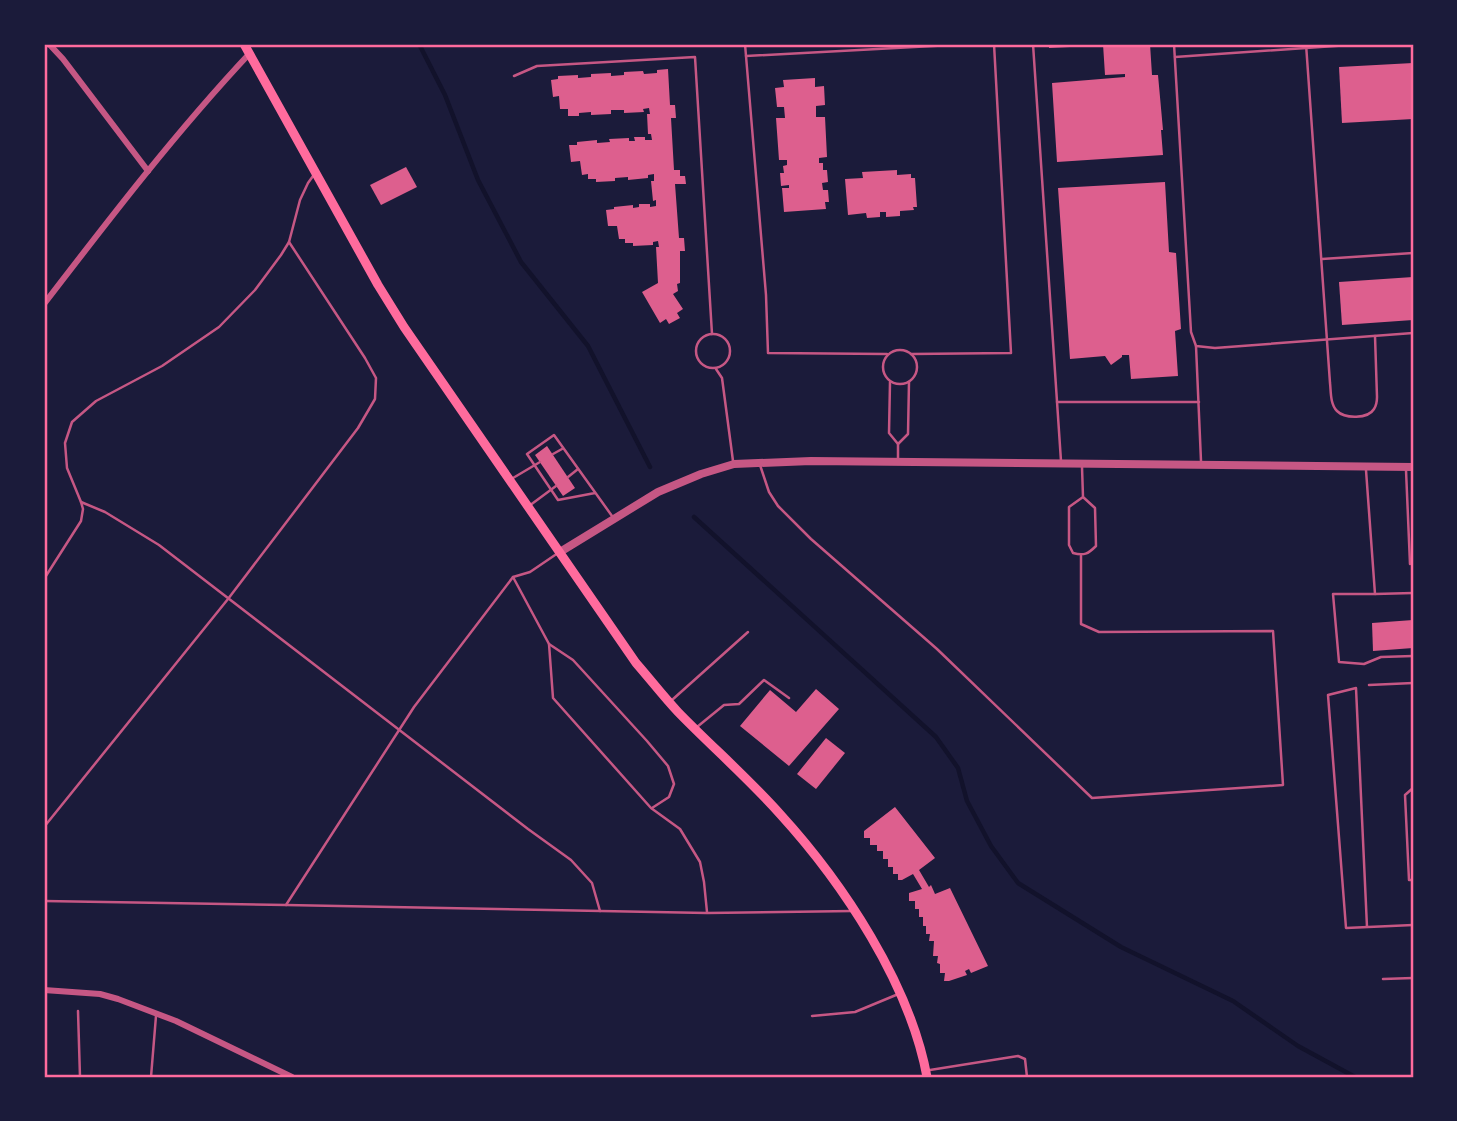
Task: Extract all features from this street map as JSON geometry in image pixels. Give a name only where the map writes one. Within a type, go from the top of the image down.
[{"type":"main road","points":[[244,44],[404,327],[636,663],[669,702],[779,813],[856,911],[909,1012],[927,1074]]},
{"type":"street","points":[[49,44],[148,171]]},
{"type":"street","points":[[44,304],[122,202],[250,53]]},
{"type":"street","points":[[560,552],[659,492],[701,474],[734,464],[898,462],[1409,467]]},
{"type":"street","points":[[44,990],[100,994],[118,999],[176,1021],[292,1077]]},
{"type":"lane","points":[[745,44],[766,295],[768,353],[887,354],[902,349],[911,354],[917,363],[916,374],[909,382],[899,384],[886,378],[882,368],[887,354]]},
{"type":"lane","points":[[746,56],[970,44]]},
{"type":"lane","points":[[911,354],[1011,353],[995,44]]},
{"type":"lane","points":[[1033,44],[1061,464]]},
{"type":"lane","points":[[1174,44],[1191,332],[1196,346],[1202,464]]},
{"type":"lane","points":[[1174,57],[1364,44]]},
{"type":"lane","points":[[1307,46],[1332,401],[1336,411],[1344,415],[1360,417],[1374,410],[1377,397],[1374,336]]},
{"type":"lane","points":[[514,76],[537,66],[695,57],[712,334]]},
{"type":"lane","points":[[44,579],[81,522],[83,509],[67,468],[65,443],[72,422],[96,401],[162,366],[219,327],[255,290],[281,256],[289,242],[300,200],[307,183],[315,173]]},
{"type":"lane","points":[[44,827],[228,599],[358,428],[375,398],[376,378],[365,358],[289,242]]},
{"type":"lane","points":[[1321,260],[1413,253]]},
{"type":"lane","points":[[1196,346],[1214,348],[1413,333]]},
{"type":"lane","points":[[712,334],[724,338],[729,348],[728,358],[715,368],[704,366],[696,351],[699,341],[712,334]]},
{"type":"lane","points":[[715,368],[722,378],[734,464]]},
{"type":"lane","points":[[890,382],[889,433],[898,444],[898,462]]},
{"type":"lane","points":[[898,444],[908,434],[909,382]]},
{"type":"lane","points":[[1057,402],[1199,402]]},
{"type":"lane","points":[[595,493],[558,500],[527,454],[554,435],[614,519]]},
{"type":"lane","points":[[553,454],[563,448]]},
{"type":"lane","points":[[510,480],[540,462]]},
{"type":"lane","points":[[759,462],[769,492],[778,506],[811,539],[937,649],[1092,799],[1283,785],[1273,631],[1099,632],[1081,624],[1081,556]]},
{"type":"lane","points":[[1082,464],[1083,497],[1095,508],[1096,546],[1090,553],[1081,556],[1073,553],[1069,545],[1069,507],[1083,497]]},
{"type":"lane","points":[[1366,466],[1376,594]]},
{"type":"lane","points":[[1409,467],[1410,564]]},
{"type":"lane","points":[[568,477],[578,469]]},
{"type":"lane","points":[[529,506],[556,486]]},
{"type":"lane","points":[[81,502],[105,512],[159,545],[571,860],[592,883],[600,911]]},
{"type":"lane","points":[[1408,526],[1413,526]]},
{"type":"lane","points":[[286,905],[414,707],[513,577],[530,572],[560,552]]},
{"type":"lane","points":[[513,577],[549,644],[553,698],[651,808],[680,829],[700,862],[706,913]]},
{"type":"lane","points":[[1413,593],[1333,594],[1339,662],[1364,664],[1381,657],[1413,656]]},
{"type":"lane","points":[[669,702],[748,632]]},
{"type":"lane","points":[[549,644],[573,660],[668,766],[674,784],[669,797],[651,808]]},
{"type":"lane","points":[[695,729],[724,705],[739,704],[764,680],[789,698]]},
{"type":"lane","points":[[1368,685],[1413,683]]},
{"type":"lane","points":[[1367,927],[1356,688],[1328,695],[1346,928],[1413,925]]},
{"type":"lane","points":[[1413,788],[1405,795],[1409,880],[1413,880]]},
{"type":"lane","points":[[44,901],[706,913],[856,911]]},
{"type":"lane","points":[[1383,979],[1413,978]]},
{"type":"lane","points":[[812,1016],[855,1012],[900,993]]},
{"type":"lane","points":[[78,1011],[80,1077]]},
{"type":"lane","points":[[151,1077],[156,1013]]},
{"type":"lane","points":[[927,1074],[1018,1056],[1025,1059],[1027,1077]]},
{"type":"building","points":[[1049,44],[1091,44],[1091,46],[1049,48]]},
{"type":"building","points":[[1103,44],[1150,44],[1152,75],[1158,75],[1163,155],[1057,162],[1052,83],[1125,77],[1125,74],[1105,75]]},
{"type":"building","points":[[1413,63],[1413,119],[1342,123],[1339,67]]},
{"type":"building","points":[[668,69],[670,105],[675,105],[676,118],[671,118],[674,170],[680,170],[680,176],[685,176],[686,184],[675,184],[679,238],[684,238],[685,251],[680,251],[680,283],[677,284],[678,291],[673,294],[683,309],[677,313],[680,318],[669,324],[666,319],[660,323],[642,292],[658,283],[658,241],[653,242],[653,245],[633,246],[633,243],[625,243],[625,239],[619,239],[617,226],[608,226],[606,210],[633,205],[633,208],[639,207],[639,204],[656,206],[651,181],[654,181],[654,174],[648,175],[648,178],[615,178],[615,181],[596,182],[596,179],[588,179],[588,174],[582,175],[580,161],[571,162],[569,145],[597,140],[597,143],[610,142],[609,139],[629,138],[629,141],[635,141],[634,137],[652,140],[651,134],[648,134],[649,108],[643,109],[644,112],[624,113],[624,110],[611,110],[611,114],[591,115],[591,112],[568,116],[568,109],[560,109],[559,96],[553,97],[551,80],[558,79],[558,76],[578,75],[578,78],[591,77],[591,74],[611,73],[611,76],[643,71],[644,74]]},
{"type":"building","points":[[815,78],[815,87],[824,86],[825,105],[816,106],[816,117],[825,117],[827,157],[819,158],[819,163],[823,163],[823,170],[827,170],[828,182],[822,183],[823,190],[828,190],[829,202],[825,202],[826,209],[784,212],[782,188],[789,188],[789,185],[781,186],[780,173],[784,173],[783,166],[787,165],[787,160],[779,160],[776,118],[785,118],[784,107],[777,107],[775,88],[784,87],[783,80]]},
{"type":"building","points":[[406,167],[417,187],[381,205],[370,185]]},
{"type":"building","points":[[897,170],[897,175],[911,174],[911,178],[915,178],[917,207],[913,207],[914,210],[900,211],[900,216],[886,217],[886,212],[880,212],[880,217],[867,218],[866,213],[848,215],[845,179],[863,178],[862,172]]},
{"type":"building","points":[[1165,182],[1169,252],[1176,253],[1181,329],[1175,331],[1178,376],[1131,379],[1129,355],[1122,355],[1111,365],[1105,356],[1070,359],[1058,188]]},
{"type":"building","points":[[1413,277],[1413,320],[1342,325],[1339,282]]},
{"type":"building","points":[[547,446],[575,488],[563,496],[535,455]]},
{"type":"building","points":[[1413,620],[1413,648],[1373,651],[1372,623]]},
{"type":"building","points":[[816,689],[839,709],[789,766],[740,726],[770,690],[796,712]]},
{"type":"building","points":[[826,738],[845,753],[816,789],[797,774]]},
{"type":"building","points":[[895,807],[935,858],[919,870],[935,894],[950,888],[988,966],[971,973],[969,969],[965,971],[967,975],[944,981],[945,973],[940,973],[938,956],[933,956],[934,941],[929,941],[930,934],[926,934],[923,917],[919,917],[919,909],[915,909],[915,901],[909,901],[909,893],[922,889],[913,874],[898,880],[898,874],[893,874],[893,867],[888,867],[888,859],[883,859],[883,851],[877,851],[877,845],[870,845],[870,838],[864,838],[864,831]]},
{"type":"waterway","points":[[419,44],[445,95],[478,180],[521,262],[588,346],[650,467]]},
{"type":"waterway","points":[[694,517],[936,737],[958,768],[967,801],[991,846],[1018,883],[1121,947],[1233,1001],[1298,1046],[1355,1077]]}]
